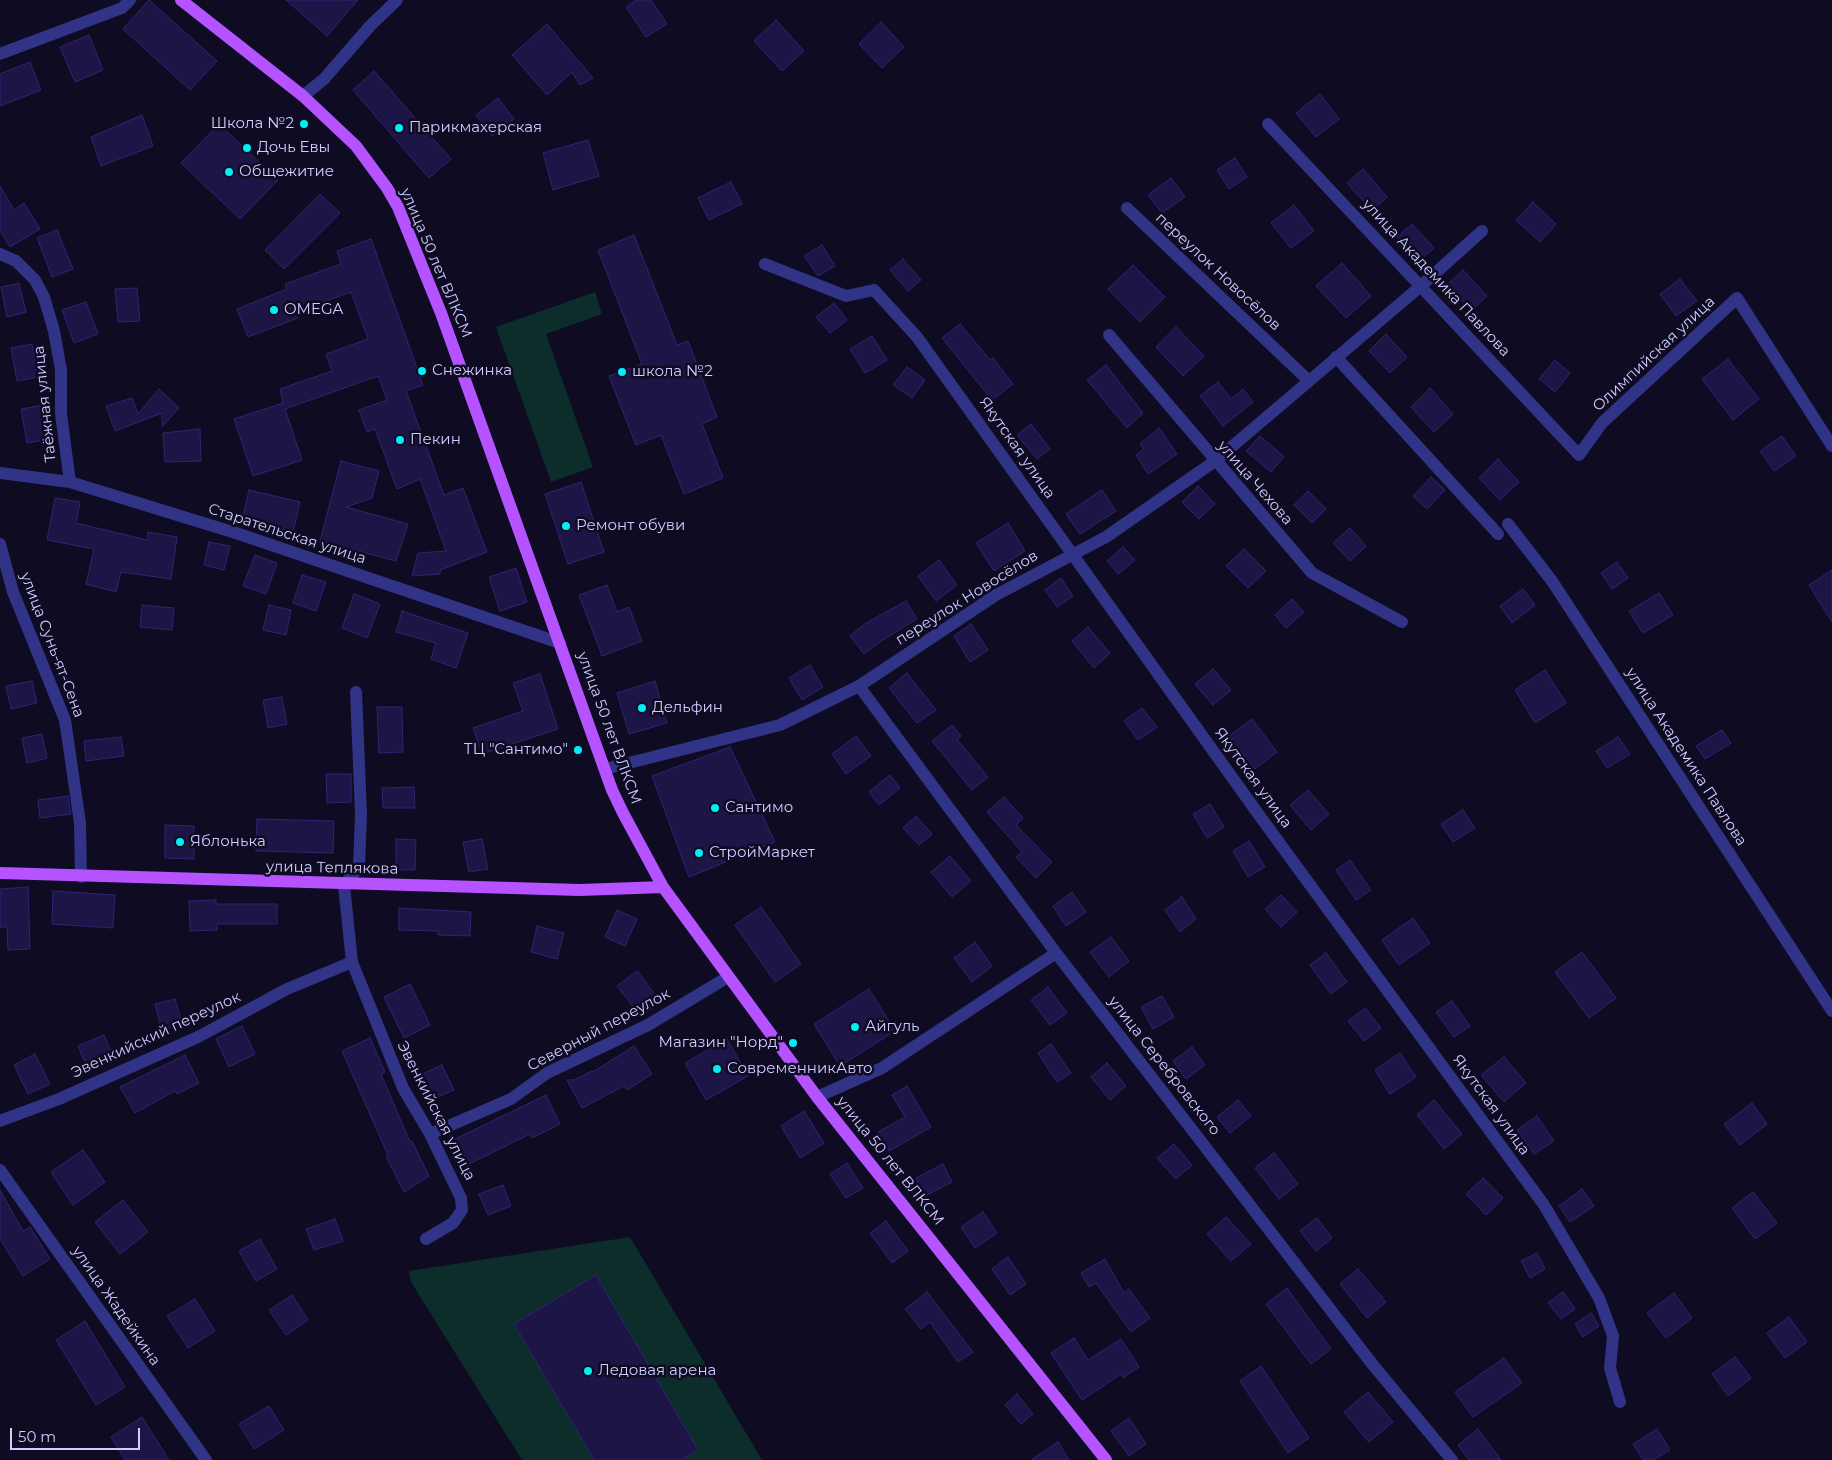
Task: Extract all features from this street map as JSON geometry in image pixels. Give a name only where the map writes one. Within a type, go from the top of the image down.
[{"type":"main road","name":"улица 50 лет ВЛКСМ","points":[[181,0],[304,96],[356,146],[398,207],[441,312],[605,769],[623,814],[663,887],[817,1097],[1106,1460]]},
{"type":"main road","name":"улица Теплякова","points":[[0,873],[81,877],[580,890],[663,887]]},
{"type":"street","points":[[0,54],[122,8],[130,0]]},
{"type":"street","points":[[304,96],[324,79],[370,26],[396,0]]},
{"type":"street","name":"улица Академика Павлова","points":[[1268,124],[1422,285],[1579,455]]},
{"type":"street","name":"переулок Новосёлов","points":[[1127,208],[1308,380]]},
{"type":"street","name":"переулок Новосёлов","points":[[605,769],[780,725],[859,686],[996,595],[1072,553],[1106,537],[1215,461],[1422,285],[1482,231]]},
{"type":"street","name":"Таёжная улица","points":[[0,254],[16,261],[35,280],[47,306],[61,370],[61,414],[70,482]]},
{"type":"street","name":"Якутская улица","points":[[765,264],[791,272],[846,296],[874,290],[917,337],[1544,1205],[1600,1298],[1613,1336],[1610,1368],[1620,1402]]},
{"type":"street","name":"Олимпийская улица","points":[[1579,455],[1602,423],[1737,298],[1832,446]]},
{"type":"street","name":"улица Чехова","points":[[1109,335],[1312,573],[1402,622]]},
{"type":"street","points":[[1336,357],[1498,534]]},
{"type":"street","name":"Старательская улица","points":[[0,473],[70,482],[239,534],[560,643]]},
{"type":"street","name":"улица Академика Павлова","points":[[1508,524],[1552,581],[1832,1011]]},
{"type":"street","name":"улица Сунь-ят-Сена","points":[[0,544],[13,592],[65,720],[80,823],[81,877]]},
{"type":"street","name":"улица Серебровского","points":[[859,686],[1056,953],[1373,1365],[1452,1460]]},
{"type":"street","points":[[344,884],[358,867],[362,814],[356,692]]},
{"type":"street","name":"Эвенкийская улица","points":[[344,884],[352,962],[403,1088],[430,1134],[461,1198],[462,1210],[453,1223],[426,1239]]},
{"type":"street","points":[[817,1097],[882,1068],[1056,953]]},
{"type":"street","name":"Эвенкийский переулок","points":[[0,1121],[59,1100],[198,1037],[287,989],[352,962]]},
{"type":"street","name":"Северный переулок","points":[[430,1134],[511,1099],[547,1073],[648,1025],[728,977]]},
{"type":"street","name":"улица Жадейкина","points":[[0,1170],[206,1460]]},
{"type":"green space","points":[[595,292],[602,314],[546,334],[593,467],[551,482],[496,327]]},
{"type":"green space","name":"Ледовая арена","points":[[630,1237],[762,1460],[522,1460],[411,1282],[409,1271]]},
{"type":"building","points":[[149,0],[217,61],[190,90],[123,29]]},
{"type":"building","points":[[286,0],[358,0],[327,36]]},
{"type":"building","points":[[636,0],[651,0],[667,24],[646,37],[626,7]]},
{"type":"building","points":[[776,20],[804,51],[782,71],[754,41]]},
{"type":"building","points":[[881,22],[904,47],[882,68],[859,44]]},
{"type":"building","points":[[547,24],[593,78],[580,85],[572,72],[547,95],[512,55]]},
{"type":"building","points":[[89,35],[103,70],[75,82],[60,47]]},
{"type":"building","points":[[30,62],[41,90],[0,106],[0,74]]},
{"type":"building","points":[[374,71],[451,159],[429,178],[353,90]]},
{"type":"building","points":[[1320,94],[1339,119],[1316,137],[1296,113]]},
{"type":"building","points":[[498,98],[514,119],[492,136],[476,115]]},
{"type":"building","points":[[142,115],[153,146],[101,166],[91,137]]},
{"type":"building","name":"Общежитие","points":[[219,124],[278,180],[240,219],[181,163]]},
{"type":"building","points":[[588,140],[599,176],[553,190],[543,153]]},
{"type":"building","points":[[1235,158],[1247,177],[1229,189],[1217,170]]},
{"type":"building","points":[[1363,169],[1387,197],[1372,211],[1347,183]]},
{"type":"building","points":[[1171,178],[1185,197],[1162,213],[1148,195]]},
{"type":"building","points":[[731,182],[742,204],[709,220],[698,198]]},
{"type":"building","points":[[0,186],[14,210],[24,203],[40,229],[10,247],[0,230]]},
{"type":"building","points":[[320,194],[340,213],[284,269],[265,250]]},
{"type":"building","points":[[1533,202],[1556,224],[1540,242],[1516,220]]},
{"type":"building","points":[[1294,205],[1314,231],[1291,248],[1271,223]]},
{"type":"building","points":[[1412,224],[1434,248],[1419,261],[1397,237]]},
{"type":"building","points":[[57,230],[73,269],[52,277],[37,238]]},
{"type":"building","points":[[634,235],[677,345],[688,341],[717,417],[702,424],[723,478],[684,494],[661,435],[636,445],[609,376],[642,364],[598,250]]},
{"type":"building","points":[[371,239],[423,385],[406,391],[444,495],[463,488],[487,552],[440,570],[440,574],[412,576],[418,553],[446,551],[420,479],[397,489],[375,429],[367,432],[359,410],[387,400],[378,376],[285,409],[302,460],[253,476],[234,419],[283,403],[280,389],[332,371],[326,354],[368,339],[351,292],[295,312],[298,318],[248,337],[237,309],[287,289],[285,284],[341,264],[337,251]]},
{"type":"building","points":[[822,245],[835,266],[818,276],[804,256]]},
{"type":"building","points":[[903,259],[921,280],[908,291],[890,270]]},
{"type":"building","points":[[1342,263],[1371,296],[1346,318],[1316,286]]},
{"type":"building","points":[[1133,265],[1165,297],[1140,322],[1108,289]]},
{"type":"building","points":[[1463,270],[1487,296],[1471,311],[1447,285]]},
{"type":"building","points":[[1680,279],[1697,301],[1676,316],[1660,294]]},
{"type":"building","points":[[19,283],[26,312],[7,317],[1,287]]},
{"type":"building","points":[[137,288],[140,321],[118,322],[115,289]]},
{"type":"building","points":[[86,302],[98,334],[74,343],[62,310]]},
{"type":"building","points":[[834,303],[847,320],[830,333],[816,317]]},
{"type":"building","points":[[960,324],[990,360],[993,358],[1013,384],[992,400],[942,338]]},
{"type":"building","points":[[1176,327],[1204,356],[1183,376],[1156,347]]},
{"type":"building","points":[[1386,334],[1407,357],[1390,373],[1369,351]]},
{"type":"building","points":[[872,336],[887,360],[865,373],[850,349]]},
{"type":"building","points":[[32,344],[38,377],[17,381],[11,348]]},
{"type":"building","points":[[1728,359],[1759,399],[1733,420],[1702,379]]},
{"type":"building","points":[[1555,360],[1570,373],[1555,392],[1539,379]]},
{"type":"building","points":[[1106,365],[1143,413],[1127,428],[1087,380]]},
{"type":"building","points":[[907,367],[925,380],[912,398],[893,385]]},
{"type":"building","points":[[1218,382],[1231,399],[1243,389],[1253,402],[1223,426],[1200,396]]},
{"type":"building","points":[[1430,388],[1453,414],[1434,432],[1411,407]]},
{"type":"building","points":[[159,389],[179,408],[162,427],[162,413],[115,431],[106,406],[132,398],[138,414]]},
{"type":"building","points":[[44,405],[50,439],[27,443],[21,409]]},
{"type":"building","points":[[1031,424],[1050,449],[1037,459],[1017,435]]},
{"type":"building","points":[[1159,428],[1177,454],[1148,474],[1136,455],[1144,449],[1140,444]]},
{"type":"building","points":[[200,429],[201,461],[165,462],[163,433]]},
{"type":"building","points":[[1260,436],[1284,457],[1271,472],[1246,451]]},
{"type":"building","points":[[1782,436],[1796,456],[1774,471],[1760,451]]},
{"type":"building","points":[[1498,459],[1519,482],[1500,500],[1479,478]]},
{"type":"building","points":[[341,461],[379,471],[372,498],[346,507],[408,524],[396,561],[320,541]]},
{"type":"building","points":[[1431,477],[1445,490],[1427,509],[1413,496]]},
{"type":"building","points":[[581,482],[604,552],[568,564],[545,494]]},
{"type":"building","points":[[1198,486],[1215,504],[1199,519],[1182,502]]},
{"type":"building","points":[[249,490],[300,502],[293,532],[242,520]]},
{"type":"building","points":[[1102,490],[1116,511],[1080,534],[1066,514]]},
{"type":"building","points":[[1308,491],[1326,509],[1312,523],[1294,505]]},
{"type":"building","points":[[55,498],[80,502],[76,523],[147,540],[148,532],[177,537],[171,579],[121,572],[116,592],[86,584],[94,549],[47,540]]},
{"type":"building","points":[[1008,523],[1025,551],[994,571],[976,543]]},
{"type":"building","points":[[1350,528],[1366,546],[1350,561],[1333,543]]},
{"type":"building","points":[[209,542],[230,546],[224,570],[204,565]]},
{"type":"building","points":[[1123,547],[1135,560],[1118,574],[1107,561]]},
{"type":"building","points":[[1244,549],[1266,571],[1248,588],[1226,566]]},
{"type":"building","points":[[255,555],[277,563],[266,594],[243,586]]},
{"type":"building","points":[[939,560],[957,585],[936,601],[918,576]]},
{"type":"building","points":[[1617,562],[1628,578],[1612,589],[1601,573]]},
{"type":"building","points":[[516,568],[527,602],[500,611],[489,577]]},
{"type":"building","points":[[1832,570],[1832,622],[1809,585]]},
{"type":"building","points":[[302,575],[326,582],[316,611],[293,603]]},
{"type":"building","points":[[1061,578],[1073,596],[1057,607],[1045,590]]},
{"type":"building","points":[[607,585],[617,612],[629,607],[642,641],[602,656],[579,595]]},
{"type":"building","points":[[1523,589],[1535,605],[1512,623],[1500,606]]},
{"type":"building","points":[[1659,593],[1673,615],[1643,633],[1629,611]]},
{"type":"building","points":[[354,594],[380,604],[367,638],[342,628]]},
{"type":"building","points":[[1292,599],[1304,612],[1286,628],[1275,615]]},
{"type":"building","points":[[906,601],[917,619],[864,654],[850,636],[866,623]]},
{"type":"building","points":[[142,605],[174,608],[172,630],[140,627]]},
{"type":"building","points":[[269,605],[291,610],[286,635],[263,630]]},
{"type":"building","points":[[402,611],[468,633],[456,668],[431,659],[436,643],[396,632]]},
{"type":"building","points":[[971,624],[988,650],[970,662],[954,636]]},
{"type":"building","points":[[1088,627],[1110,653],[1094,668],[1072,641]]},
{"type":"building","points":[[810,665],[823,687],[802,700],[789,678]]},
{"type":"building","points":[[1213,669],[1231,690],[1213,705],[1195,684]]},
{"type":"building","points":[[1545,670],[1566,703],[1535,723],[1515,690]]},
{"type":"building","points":[[907,673],[936,710],[917,723],[889,688]]},
{"type":"building","points":[[540,674],[558,729],[482,754],[473,728],[523,711],[513,683]]},
{"type":"building","points":[[32,681],[37,703],[11,709],[6,686]]},
{"type":"building","name":"Дельфин","points":[[655,681],[667,723],[629,734],[617,693]]},
{"type":"building","points":[[282,697],[287,724],[268,728],[263,700]]},
{"type":"building","points":[[377,707],[402,707],[403,752],[379,753]]},
{"type":"building","points":[[1142,708],[1157,727],[1138,740],[1124,721]]},
{"type":"building","points":[[1252,719],[1277,752],[1255,769],[1229,736]]},
{"type":"building","points":[[952,725],[961,736],[957,739],[988,777],[972,790],[932,741]]},
{"type":"building","points":[[1722,730],[1731,743],[1705,759],[1696,746]]},
{"type":"building","points":[[42,734],[47,758],[27,763],[22,738]]},
{"type":"building","points":[[856,736],[871,756],[846,774],[832,754]]},
{"type":"building","points":[[121,737],[124,756],[86,761],[84,741]]},
{"type":"building","points":[[1618,737],[1630,754],[1607,768],[1596,751]]},
{"type":"building","name":"Сантимо","points":[[730,747],[775,842],[689,877],[652,776]]},
{"type":"building","points":[[326,774],[351,774],[351,802],[327,803]]},
{"type":"building","points":[[890,775],[900,788],[879,805],[869,792]]},
{"type":"building","points":[[414,787],[415,808],[383,808],[382,788]]},
{"type":"building","points":[[1308,790],[1329,814],[1311,830],[1290,805]]},
{"type":"building","points":[[68,796],[71,814],[40,818],[38,800]]},
{"type":"building","points":[[1004,797],[1023,818],[1016,825],[1052,862],[1036,878],[1016,857],[1022,852],[987,812]]},
{"type":"building","points":[[1210,804],[1224,827],[1207,838],[1193,814]]},
{"type":"building","points":[[1463,810],[1475,828],[1453,842],[1441,824]]},
{"type":"building","points":[[916,816],[932,834],[919,845],[903,828]]},
{"type":"building","points":[[257,819],[334,821],[333,853],[256,851]]},
{"type":"building","name":"Яблонька","points":[[165,825],[194,826],[194,859],[165,858]]},
{"type":"building","points":[[396,839],[416,840],[415,870],[396,870]]},
{"type":"building","points":[[482,839],[488,869],[469,872],[463,842]]},
{"type":"building","points":[[1249,841],[1265,867],[1248,877],[1233,851]]},
{"type":"building","points":[[950,856],[971,881],[952,897],[931,872]]},
{"type":"building","points":[[1350,860],[1371,890],[1356,900],[1336,870]]},
{"type":"building","points":[[28,887],[30,949],[8,950],[7,927],[0,927],[0,889]]},
{"type":"building","points":[[53,891],[115,895],[113,928],[52,924]]},
{"type":"building","points":[[1072,892],[1086,912],[1066,926],[1053,906]]},
{"type":"building","points":[[1281,895],[1297,912],[1281,927],[1265,909]]},
{"type":"building","points":[[1182,897],[1196,919],[1180,932],[1165,910]]},
{"type":"building","points":[[216,900],[216,904],[277,904],[277,924],[217,924],[217,930],[190,931],[189,901]]},
{"type":"building","points":[[761,907],[801,964],[775,982],[735,925]]},
{"type":"building","points":[[399,908],[471,912],[470,936],[438,935],[438,931],[399,930]]},
{"type":"building","points":[[617,910],[637,919],[625,946],[605,937]]},
{"type":"building","points":[[1413,918],[1430,943],[1399,965],[1382,940]]},
{"type":"building","points":[[537,926],[564,933],[557,959],[531,952]]},
{"type":"building","points":[[1111,937],[1129,961],[1109,977],[1090,952]]},
{"type":"building","points":[[975,942],[992,966],[972,982],[954,958]]},
{"type":"building","points":[[1582,952],[1616,998],[1589,1018],[1555,972]]},
{"type":"building","points":[[1326,953],[1347,982],[1331,994],[1310,965]]},
{"type":"building","points":[[637,971],[661,1002],[641,1017],[617,986]]},
{"type":"building","points":[[410,984],[430,1025],[404,1038],[384,997]]},
{"type":"building","points":[[1048,987],[1067,1013],[1050,1025],[1031,1000]]},
{"type":"building","name":"Айгуль","points":[[869,989],[895,1031],[840,1066],[814,1024]]},
{"type":"building","points":[[1162,996],[1174,1017],[1153,1029],[1141,1007]]},
{"type":"building","points":[[175,999],[182,1024],[162,1030],[155,1004]]},
{"type":"building","points":[[1452,1001],[1470,1026],[1454,1037],[1436,1012]]},
{"type":"building","points":[[1365,1008],[1381,1028],[1364,1041],[1348,1021]]},
{"type":"building","points":[[242,1026],[255,1054],[229,1067],[216,1039]]},
{"type":"building","points":[[104,1035],[112,1054],[86,1065],[78,1046]]},
{"type":"building","points":[[370,1038],[385,1072],[381,1074],[410,1142],[412,1141],[429,1176],[404,1192],[386,1156],[388,1155],[342,1051]]},
{"type":"building","name":"СовременникАвто","points":[[727,1039],[748,1076],[706,1100],[685,1063]]},
{"type":"building","points":[[1051,1044],[1071,1073],[1057,1082],[1038,1053]]},
{"type":"building","points":[[634,1046],[652,1074],[627,1090],[624,1086],[582,1108],[567,1080],[574,1080],[593,1072]]},
{"type":"building","points":[[1192,1047],[1205,1065],[1186,1079],[1173,1061]]},
{"type":"building","points":[[1400,1053],[1416,1077],[1390,1094],[1375,1070]]},
{"type":"building","points":[[35,1054],[50,1084],[28,1094],[14,1065]]},
{"type":"building","points":[[185,1055],[199,1083],[177,1094],[175,1091],[135,1113],[120,1087]]},
{"type":"building","points":[[1504,1057],[1526,1083],[1504,1102],[1481,1075]]},
{"type":"building","points":[[1107,1063],[1126,1086],[1110,1100],[1091,1077]]},
{"type":"building","points":[[442,1065],[454,1090],[433,1099],[422,1074]]},
{"type":"building","points":[[907,1086],[931,1127],[889,1151],[878,1132],[905,1117],[892,1095]]},
{"type":"building","points":[[546,1095],[560,1124],[532,1138],[530,1134],[459,1169],[447,1143]]},
{"type":"building","points":[[1238,1100],[1251,1116],[1230,1133],[1217,1117]]},
{"type":"building","points":[[1434,1100],[1462,1134],[1444,1149],[1417,1115]]},
{"type":"building","points":[[1752,1103],[1767,1124],[1740,1145],[1724,1124]]},
{"type":"building","points":[[804,1111],[824,1143],[800,1158],[781,1126]]},
{"type":"building","points":[[1537,1116],[1554,1141],[1534,1154],[1517,1130]]},
{"type":"building","points":[[1174,1144],[1192,1165],[1176,1179],[1157,1158]]},
{"type":"building","points":[[83,1150],[105,1182],[73,1205],[51,1172]]},
{"type":"building","points":[[1274,1153],[1298,1184],[1279,1199],[1255,1168]]},
{"type":"building","points":[[847,1163],[863,1188],[846,1198],[830,1174]]},
{"type":"building","points":[[943,1164],[952,1182],[925,1196],[916,1178]]},
{"type":"building","points":[[1483,1178],[1503,1198],[1486,1215],[1466,1194]]},
{"type":"building","points":[[503,1185],[511,1206],[488,1215],[479,1194]]},
{"type":"building","points":[[1582,1189],[1594,1206],[1570,1222],[1559,1206]]},
{"type":"building","points":[[0,1190],[23,1231],[30,1227],[50,1259],[23,1276],[0,1239]]},
{"type":"building","points":[[1753,1192],[1777,1223],[1755,1239],[1732,1208]]},
{"type":"building","points":[[123,1200],[148,1232],[120,1254],[95,1222]]},
{"type":"building","points":[[983,1212],[997,1233],[975,1248],[961,1227]]},
{"type":"building","points":[[1226,1217],[1251,1244],[1231,1261],[1207,1234]]},
{"type":"building","points":[[1317,1218],[1332,1238],[1316,1251],[1300,1231]]},
{"type":"building","points":[[335,1219],[343,1241],[314,1250],[306,1229]]},
{"type":"building","points":[[886,1221],[908,1251],[892,1263],[870,1233]]},
{"type":"building","points":[[260,1239],[277,1269],[256,1281],[239,1251]]},
{"type":"building","points":[[1537,1253],[1545,1269],[1530,1278],[1521,1261]]},
{"type":"building","points":[[1008,1257],[1026,1284],[1010,1295],[992,1269]]},
{"type":"building","points":[[1105,1259],[1124,1293],[1129,1289],[1150,1318],[1131,1332],[1096,1283],[1089,1287],[1081,1273]]},
{"type":"building","points":[[1358,1269],[1386,1302],[1367,1318],[1340,1284]]},
{"type":"building","points":[[596,1275],[698,1450],[681,1460],[594,1460],[514,1324]]},
{"type":"building","points":[[1287,1288],[1331,1349],[1311,1364],[1266,1304]]},
{"type":"building","points":[[927,1292],[973,1352],[958,1362],[930,1322],[921,1329],[905,1309]]},
{"type":"building","points":[[1563,1292],[1575,1309],[1561,1319],[1548,1303]]},
{"type":"building","points":[[1674,1293],[1692,1318],[1666,1338],[1647,1313]]},
{"type":"building","points":[[292,1295],[308,1320],[286,1335],[269,1310]]},
{"type":"building","points":[[195,1299],[215,1331],[188,1348],[167,1316]]},
{"type":"building","points":[[1591,1313],[1599,1326],[1583,1337],[1575,1324]]},
{"type":"building","points":[[1789,1317],[1807,1342],[1785,1358],[1767,1333]]},
{"type":"building","points":[[85,1321],[125,1387],[96,1405],[56,1340]]},
{"type":"building","points":[[1074,1338],[1088,1360],[1121,1339],[1139,1367],[1123,1378],[1121,1374],[1082,1400],[1051,1353]]},
{"type":"building","points":[[1735,1357],[1751,1378],[1728,1396],[1712,1374]]},
{"type":"building","points":[[1504,1358],[1522,1383],[1473,1417],[1455,1392]]},
{"type":"building","points":[[1261,1366],[1309,1438],[1288,1453],[1240,1381]]},
{"type":"building","points":[[1368,1392],[1393,1422],[1369,1442],[1344,1412]]},
{"type":"building","points":[[1017,1394],[1033,1414],[1021,1424],[1005,1405]]},
{"type":"building","points":[[269,1406],[284,1430],[254,1449],[239,1424]]},
{"type":"building","points":[[142,1417],[169,1460],[125,1460],[111,1437]]},
{"type":"building","points":[[1129,1418],[1146,1444],[1129,1456],[1111,1431]]},
{"type":"building","points":[[1478,1429],[1501,1460],[1469,1460],[1458,1445]]},
{"type":"building","points":[[1657,1429],[1670,1450],[1653,1460],[1643,1460],[1633,1444]]},
{"type":"building","points":[[1058,1442],[1069,1460],[1031,1460]]},
{"type":"place","name":"Школа №2","points":[[304,124]]},
{"type":"place","name":"Парикмахерская","points":[[399,128]]},
{"type":"place","name":"Дочь Евы","points":[[247,148]]},
{"type":"place","name":"Общежитие","points":[[229,172]]},
{"type":"place","name":"OMEGA","points":[[274,310]]},
{"type":"place","name":"Снежинка","points":[[422,371]]},
{"type":"place","name":"школа №2","points":[[622,372]]},
{"type":"place","name":"Пекин","points":[[400,440]]},
{"type":"place","name":"Ремонт обуви","points":[[566,526]]},
{"type":"place","name":"Дельфин","points":[[642,708]]},
{"type":"place","name":"ТЦ \"Сантимо\"","points":[[578,750]]},
{"type":"place","name":"Сантимо","points":[[715,808]]},
{"type":"place","name":"Яблонька","points":[[180,842]]},
{"type":"place","name":"СтройМаркет","points":[[699,853]]},
{"type":"place","name":"Айгуль","points":[[855,1027]]},
{"type":"place","name":"Магазин \"Норд\"","points":[[793,1043]]},
{"type":"place","name":"СовременникАвто","points":[[717,1069]]},
{"type":"place","name":"Ледовая арена","points":[[588,1371]]}]
